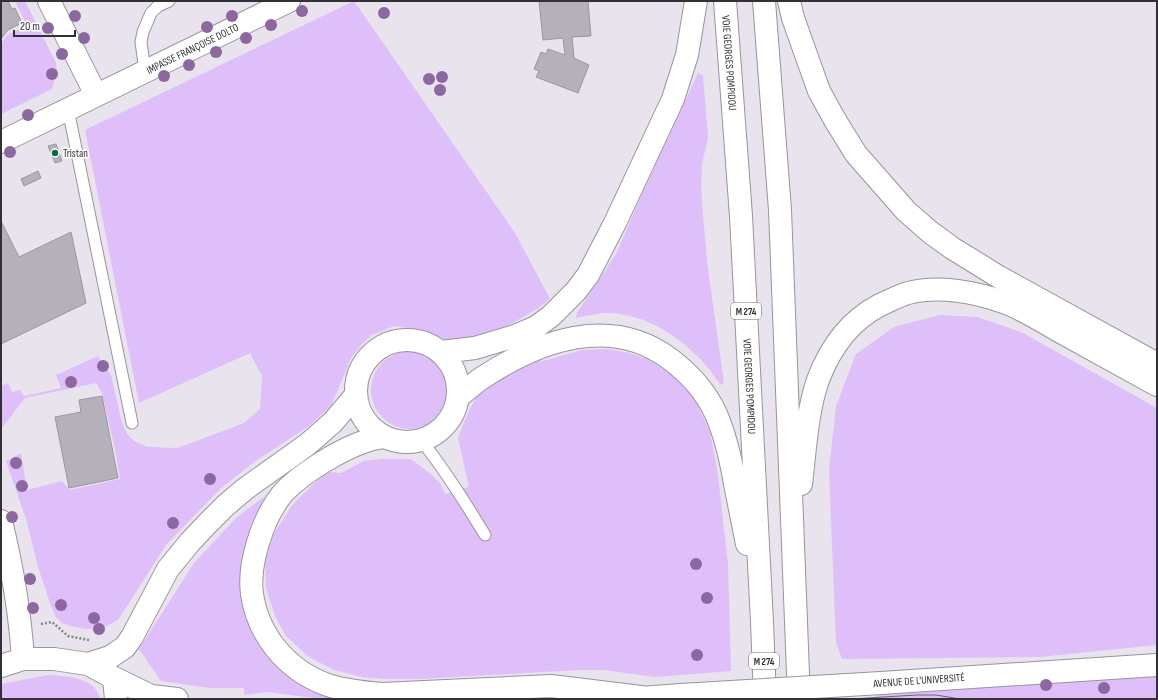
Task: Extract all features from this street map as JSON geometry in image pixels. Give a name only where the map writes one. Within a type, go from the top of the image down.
[{"type":"main road","points":[[49,1],[96,95]]},
{"type":"main road","name":"IMPASSE FRANÇOISE DOLTO","points":[[1,142],[289,1]]},
{"type":"main road","points":[[441,352],[475,348],[497,342],[536,327],[551,316],[576,291],[588,275],[673,98],[687,55],[696,1]]},
{"type":"main road","name":"VOIE GEORGES POMPIDOU","points":[[725,1],[741,216],[765,699]]},
{"type":"main road","points":[[764,1],[780,210],[799,699]]},
{"type":"main road","points":[[788,1],[819,91],[835,120],[856,154],[906,211],[930,232],[952,248],[999,277],[1157,364]]},
{"type":"main road","points":[[794,547],[809,424],[818,381],[833,348],[846,330],[858,319],[889,301],[908,294],[926,290],[944,290],[985,296],[1007,303],[1157,385]]},
{"type":"main road","points":[[458,397],[480,379],[496,369],[518,357],[562,340],[582,336],[600,335],[616,337],[634,341],[664,354],[694,380],[716,414],[727,441],[762,622]]},
{"type":"main road","points":[[403,340],[416,340],[429,344],[441,352],[449,361],[455,372],[458,384],[458,397],[454,412],[446,424],[435,434],[421,440],[402,442],[384,437],[373,430],[364,420],[358,409],[355,396],[356,382],[360,370],[367,358],[377,349],[389,342],[403,340]]},
{"type":"main road","points":[[1,666],[23,658],[54,658],[88,664],[110,657],[125,647],[132,637],[168,569],[190,542],[225,506],[245,489],[308,444],[333,422],[355,396]]},
{"type":"main road","name":"AVENUE DE L'UNIVERSITÉ","points":[[384,437],[366,441],[324,461],[284,492],[267,518],[254,556],[252,594],[261,624],[279,653],[294,667],[325,684],[361,692],[382,694],[551,686],[632,698],[1157,665]]},
{"type":"main road","points":[[1,521],[7,546],[21,626],[23,658]]},
{"type":"main road","points":[[88,664],[115,688],[151,696],[177,699]]},
{"type":"lane","points":[[145,71],[141,42],[143,32],[151,13],[158,6],[169,1]]},
{"type":"lane","points":[[68,109],[132,423]]},
{"type":"lane","points":[[421,440],[457,489],[485,535]]},
{"type":"shaded area","points":[[15,1],[25,1],[56,63],[57,72],[52,89],[1,114],[1,44],[7,35],[27,26]]},
{"type":"shaded area","points":[[354,1],[515,233],[550,299],[537,309],[495,332],[456,342],[415,329],[394,326],[372,335],[362,344],[351,358],[331,406],[309,426],[254,462],[220,489],[166,545],[118,620],[103,628],[87,629],[62,623],[56,617],[51,606],[38,567],[27,522],[6,461],[21,453],[27,490],[62,481],[70,490],[120,479],[115,449],[102,393],[96,383],[25,398],[1,429],[1,386],[8,383],[12,392],[20,390],[24,396],[61,388],[56,375],[98,356],[111,375],[122,423],[127,434],[134,441],[148,447],[178,448],[244,423],[260,409],[262,376],[250,353],[139,403],[85,130]]},
{"type":"shaded area","points":[[698,73],[703,76],[708,136],[702,165],[701,188],[708,269],[724,383],[721,385],[710,370],[688,348],[676,338],[649,322],[620,314],[604,313],[576,318],[577,313],[616,254]]},
{"type":"shaded area","points":[[940,315],[977,317],[1021,332],[1157,408],[1157,645],[1039,657],[842,659],[836,643],[829,470],[836,406],[856,354],[894,327]]},
{"type":"shaded area","points":[[608,349],[629,353],[648,359],[674,376],[695,399],[710,432],[718,475],[728,564],[731,671],[655,677],[604,670],[580,670],[418,679],[383,679],[362,677],[334,670],[309,657],[286,636],[275,616],[266,588],[265,562],[273,535],[293,504],[326,472],[341,473],[364,461],[382,459],[411,459],[440,483],[445,494],[469,487],[458,438],[478,393],[534,360],[543,361],[582,350]]},
{"type":"shaded area","points":[[410,351],[425,354],[438,362],[446,375],[449,390],[446,405],[438,418],[425,426],[410,429],[395,426],[382,418],[374,405],[371,390],[374,375],[382,362],[395,354]]},
{"type":"shaded area","points":[[265,496],[252,523],[244,552],[242,576],[247,613],[341,699],[322,699],[267,692],[244,695],[244,688],[210,688],[161,681],[139,649],[194,563],[236,518]]},
{"type":"shaded area","points":[[1157,672],[1157,699],[876,699],[876,692]]},
{"type":"shaded area","points":[[48,675],[74,678],[87,682],[96,690],[101,699],[1,699],[1,684]]},
{"type":"building","points":[[1,1],[8,1],[12,9],[15,8],[22,23],[8,30],[1,39]]},
{"type":"building","points":[[539,1],[588,1],[591,36],[572,37],[574,58],[589,65],[578,93],[536,77],[539,71],[534,69],[541,52],[546,54],[548,49],[565,55],[563,38],[543,40]]},
{"type":"building","name":"Tristan","points":[[56,144],[62,161],[55,163],[48,146]]},
{"type":"building","points":[[38,171],[41,178],[24,186],[21,179]]},
{"type":"building","points":[[1,221],[19,257],[71,232],[86,303],[1,344]]},
{"type":"building","points":[[102,396],[118,478],[69,488],[55,417],[81,412],[79,400]]},
{"type":"tram line","points":[[851,699],[917,695],[936,695],[960,699]]},
{"type":"place","name":"Tristan","points":[[55,153]]}]
